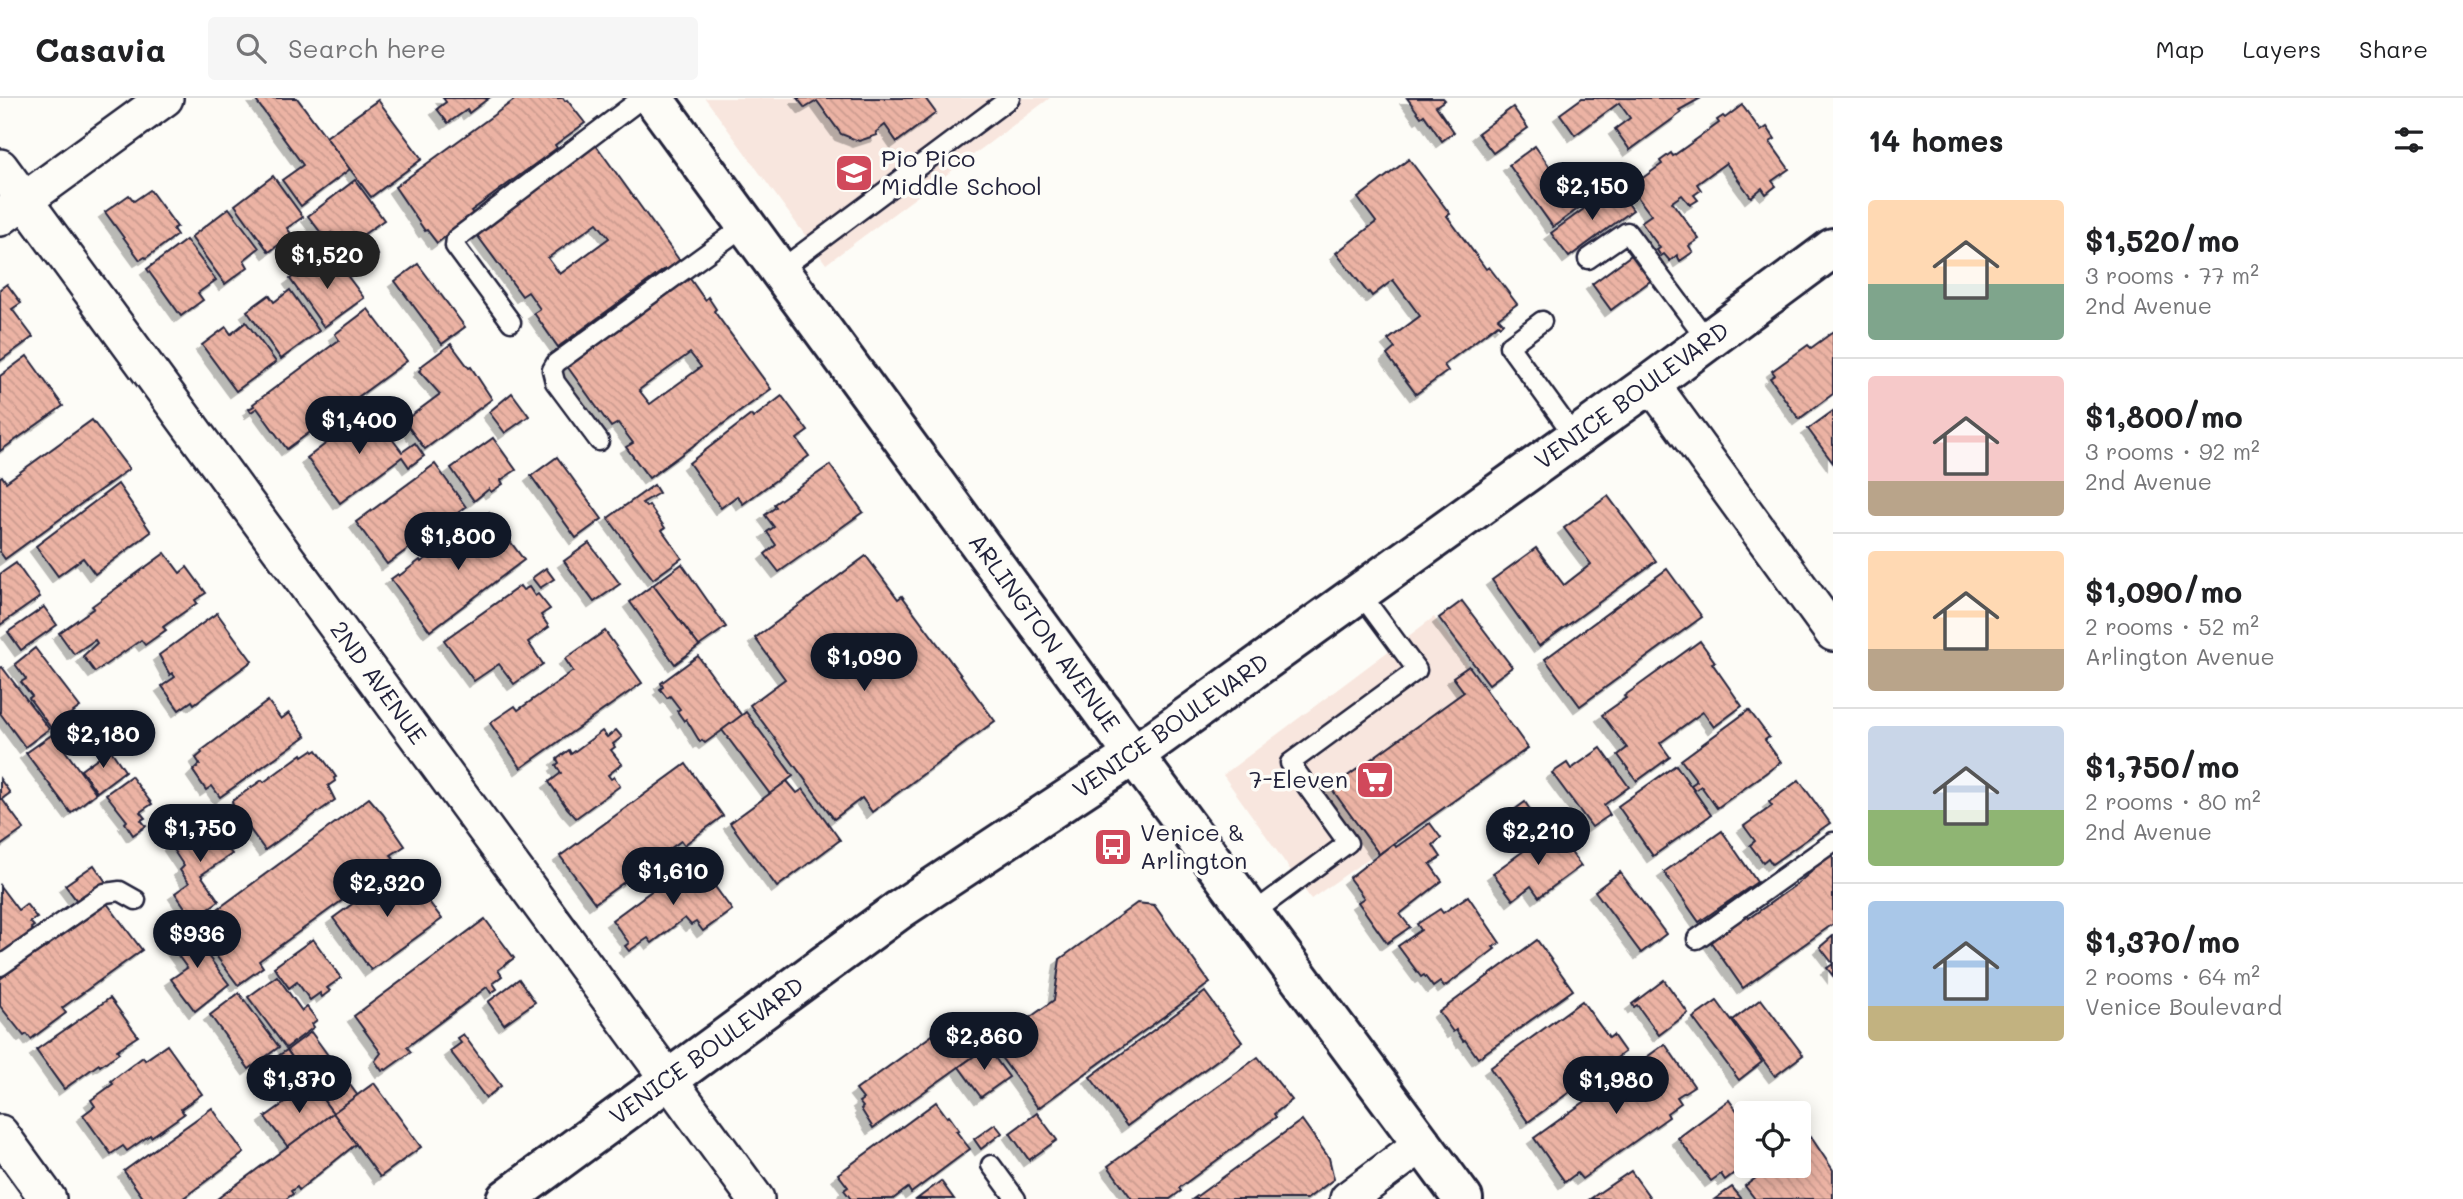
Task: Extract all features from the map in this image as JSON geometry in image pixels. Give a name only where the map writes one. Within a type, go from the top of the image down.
[{"type":"main road","name":"ARLINGTON AVENUE","points":[[653,98],[1133,755],[1464,1199]]},
{"type":"main road","name":"VENICE BOULEVARD","points":[[506,1199],[899,910],[1133,755],[1651,383],[1833,248]]},
{"type":"street","points":[[12,209],[165,98]]},
{"type":"street","name":"2ND AVENUE","points":[[0,167],[12,209],[756,1199]]},
{"type":"street","points":[[1651,383],[1833,633]]},
{"type":"street","points":[[0,1133],[48,1199]]},
{"type":"street","points":[[1348,1199],[1423,1143]]},
{"type":"lane","points":[[511,322],[455,246],[456,239],[642,98]]},
{"type":"lane","points":[[780,270],[1010,98]]},
{"type":"lane","points":[[599,441],[555,382],[552,370],[556,363],[747,224]]},
{"type":"lane","points":[[1588,259],[1627,232],[1708,341]]},
{"type":"lane","points":[[1542,321],[1509,346],[1575,437]]},
{"type":"lane","points":[[1252,914],[1348,843],[1290,762],[1417,670],[1360,593]]},
{"type":"lane","points":[[1697,939],[1833,842]]},
{"type":"lane","points":[[0,966],[106,893],[120,891],[136,900]]},
{"type":"lane","points":[[991,1165],[1016,1199]]},
{"type":"shaded area","name":"Pio Pico Middle School","points":[[705,98],[1050,98],[826,264]]},
{"type":"shaded area","points":[[1434,617],[1527,747],[1311,899],[1223,775]]},
{"type":"building","points":[[254,98],[297,98],[350,169],[301,206],[282,180],[303,165]]},
{"type":"building","points":[[443,98],[489,98],[469,113],[467,110],[448,123],[437,109],[446,102]]},
{"type":"building","points":[[517,98],[563,98],[585,123],[555,145],[557,148],[471,211],[474,215],[437,243],[427,230],[425,231],[395,187]]},
{"type":"building","points":[[797,98],[925,98],[936,113],[897,142],[885,125],[876,132],[877,135],[859,141],[841,134],[817,101],[805,108]]},
{"type":"building","points":[[1407,98],[1443,98],[1445,100],[1436,106],[1454,132],[1442,141],[1424,115],[1421,117]]},
{"type":"building","points":[[1582,98],[1701,98],[1679,110],[1681,113],[1630,150],[1615,129],[1630,118],[1619,103],[1575,135],[1560,114]]},
{"type":"building","points":[[378,100],[422,159],[371,197],[326,137]]},
{"type":"building","points":[[1742,105],[1761,131],[1767,127],[1775,139],[1770,142],[1789,169],[1772,181],[1776,186],[1766,194],[1762,188],[1751,197],[1726,163],[1697,184],[1701,190],[1694,195],[1698,200],[1690,205],[1682,195],[1672,202],[1699,239],[1689,246],[1693,252],[1680,261],[1677,255],[1670,261],[1664,254],[1661,256],[1657,250],[1660,248],[1641,222],[1651,215],[1630,187],[1662,164],[1660,161],[1671,153],[1673,156],[1719,123],[1717,120],[1723,116],[1725,118]]},
{"type":"building","points":[[1513,107],[1528,128],[1493,153],[1478,133]]},
{"type":"building","points":[[593,141],[680,261],[667,271],[665,269],[558,347],[534,313],[540,309],[528,292],[522,296],[474,231]],"holes":[[[597,223],[609,238],[560,274],[548,258]]]},
{"type":"building","points":[[1535,146],[1579,208],[1553,227],[1509,165]]},
{"type":"building","points":[[1409,159],[1486,269],[1489,267],[1517,304],[1498,318],[1503,323],[1500,326],[1498,324],[1444,365],[1448,371],[1416,394],[1387,355],[1395,348],[1388,340],[1420,316],[1393,280],[1372,296],[1368,293],[1336,253],[1376,222],[1358,198]]},
{"type":"building","points":[[273,176],[303,217],[287,228],[292,235],[269,252],[235,205]]},
{"type":"building","points":[[355,180],[384,220],[343,249],[331,233],[325,238],[308,216]]},
{"type":"building","points":[[1615,186],[1633,210],[1569,257],[1551,233]]},
{"type":"building","points":[[150,190],[177,227],[173,229],[177,235],[140,260],[105,212],[129,195],[134,201]]},
{"type":"building","points":[[229,208],[259,248],[244,260],[248,267],[225,284],[191,237]]},
{"type":"building","points":[[186,240],[216,280],[198,293],[203,300],[181,316],[147,269]]},
{"type":"building","points":[[367,241],[378,255],[356,271],[346,257]]},
{"type":"building","points":[[1634,253],[1653,279],[1611,310],[1592,284]]},
{"type":"building","points":[[334,258],[364,298],[324,327],[290,279],[313,262],[318,269]]},
{"type":"building","points":[[418,264],[465,327],[442,344],[395,281]]},
{"type":"building","points":[[686,273],[705,300],[708,297],[716,309],[714,311],[771,389],[649,478],[626,447],[633,443],[618,423],[611,427],[564,362]],"holes":[[[690,353],[701,367],[650,404],[639,390]]]},
{"type":"building","points":[[7,284],[21,303],[12,309],[33,337],[0,361],[0,289]]},
{"type":"building","points":[[290,290],[319,331],[281,359],[247,311],[269,295],[274,302]]},
{"type":"building","points":[[368,309],[407,361],[287,449],[257,408],[251,412],[249,409],[339,340],[335,334]]},
{"type":"building","points":[[246,322],[276,362],[236,391],[202,345],[226,327],[231,334]]},
{"type":"building","points":[[1833,332],[1833,394],[1799,419],[1770,378],[1775,375],[1772,371],[1808,345],[1811,348]]},
{"type":"building","points":[[451,344],[469,368],[471,367],[492,399],[425,449],[404,421],[440,394],[419,371],[422,368],[420,367]]},
{"type":"building","points":[[27,356],[63,406],[0,451],[0,376]]},
{"type":"building","points":[[512,393],[529,416],[505,433],[489,412]]},
{"type":"building","points":[[782,396],[808,431],[797,439],[809,456],[743,504],[737,496],[721,508],[689,463],[751,415],[753,418]]},
{"type":"building","points":[[370,410],[402,452],[415,443],[424,456],[409,467],[402,457],[340,503],[307,458]]},
{"type":"building","points":[[1833,411],[1833,463],[1808,429]]},
{"type":"building","points":[[92,420],[129,469],[5,559],[0,552],[0,477],[6,482]]},
{"type":"building","points":[[493,438],[516,470],[501,480],[503,484],[491,492],[489,489],[474,501],[451,468]]},
{"type":"building","points":[[557,457],[602,519],[576,538],[531,476]]},
{"type":"building","points":[[435,464],[466,507],[387,564],[356,522]]},
{"type":"building","points":[[830,465],[863,512],[779,572],[765,554],[776,545],[767,532],[774,527],[765,515],[776,507],[774,504]]},
{"type":"building","points":[[118,484],[151,532],[95,574],[83,558],[58,576],[36,546]]},
{"type":"building","points":[[654,485],[659,493],[642,503],[646,507],[649,505],[665,528],[662,530],[682,558],[653,579],[608,518]]},
{"type":"building","points":[[1608,496],[1656,561],[1539,646],[1492,580],[1536,548],[1564,585],[1591,564],[1564,528]]},
{"type":"building","points":[[489,513],[524,560],[430,631],[391,579],[420,560],[421,562]]},
{"type":"building","points":[[589,543],[620,584],[594,602],[564,561]]},
{"type":"building","points":[[165,553],[180,573],[187,567],[206,593],[195,600],[197,603],[163,627],[166,630],[145,645],[141,640],[95,672],[83,656],[97,643],[95,640],[74,654],[59,633]]},
{"type":"building","points":[[866,556],[898,599],[902,596],[995,721],[872,812],[862,798],[834,819],[750,705],[785,679],[755,638]]},
{"type":"building","points":[[16,563],[40,597],[0,625],[0,574]]},
{"type":"building","points":[[682,564],[726,627],[699,646],[653,585]]},
{"type":"building","points":[[546,568],[554,579],[540,588],[532,578]]},
{"type":"building","points":[[1667,569],[1702,617],[1580,706],[1545,659]]},
{"type":"building","points":[[653,585],[699,646],[675,664],[630,602]]},
{"type":"building","points":[[520,586],[523,590],[529,587],[550,609],[541,615],[549,627],[528,642],[543,664],[514,684],[499,664],[474,681],[444,640]]},
{"type":"building","points":[[1462,601],[1512,667],[1489,684],[1439,618]]},
{"type":"building","points":[[44,607],[57,625],[21,650],[8,632]]},
{"type":"building","points":[[217,613],[252,661],[194,704],[192,701],[179,710],[162,686],[175,677],[172,673],[170,675],[159,655]]},
{"type":"building","points":[[605,631],[642,683],[521,768],[490,723],[515,706],[518,710],[573,671],[565,659]]},
{"type":"building","points":[[1700,641],[1742,706],[1714,727],[1703,712],[1660,743],[1670,757],[1637,781],[1618,755],[1627,748],[1602,715]]},
{"type":"building","points":[[35,648],[80,707],[51,728],[29,698],[32,696],[21,682],[26,679],[15,664]]},
{"type":"building","points":[[698,656],[742,716],[705,743],[702,740],[700,742],[686,719],[684,721],[677,711],[680,709],[670,696],[667,698],[660,689],[663,687],[661,683]]},
{"type":"building","points":[[1469,666],[1528,748],[1379,854],[1331,788],[1464,692],[1453,677]]},
{"type":"building","points":[[2,667],[49,729],[25,747],[0,713]]},
{"type":"building","points":[[268,701],[281,719],[289,713],[306,736],[220,797],[212,786],[206,790],[193,771],[200,764],[196,758],[201,751]]},
{"type":"building","points":[[1749,710],[1769,737],[1765,740],[1781,762],[1717,808],[1701,786],[1695,790],[1691,785],[1697,781],[1681,760]]},
{"type":"building","points":[[746,712],[793,776],[770,794],[722,730]]},
{"type":"building","points":[[616,730],[622,737],[613,744],[615,747],[611,750],[622,764],[608,775],[611,779],[614,777],[620,786],[576,818],[549,782],[561,773],[556,765],[559,763],[557,759],[569,750],[571,754],[602,731],[607,737]]},
{"type":"building","points":[[53,734],[96,793],[71,813],[26,753]]},
{"type":"building","points":[[1601,748],[1629,787],[1604,805],[1610,815],[1592,827],[1552,773],[1567,763],[1571,769]]},
{"type":"building","points":[[110,749],[125,771],[97,792],[81,770]]},
{"type":"building","points":[[312,750],[317,750],[336,777],[328,786],[335,800],[265,850],[232,801]]},
{"type":"building","points":[[686,764],[723,816],[684,845],[681,841],[595,903],[560,856]]},
{"type":"building","points":[[1676,765],[1711,815],[1653,856],[1618,806]]},
{"type":"building","points":[[131,776],[152,804],[140,812],[145,818],[141,820],[146,826],[133,835],[125,823],[127,821],[106,794]]},
{"type":"building","points":[[0,779],[10,793],[2,799],[24,829],[0,846]]},
{"type":"building","points":[[1799,780],[1830,823],[1772,864],[1768,858],[1763,862],[1750,845],[1755,841],[1744,826],[1772,806],[1769,802]]},
{"type":"building","points":[[787,781],[797,793],[803,789],[840,840],[777,887],[730,823]]},
{"type":"building","points":[[369,798],[405,846],[391,855],[394,858],[353,888],[355,891],[259,961],[263,967],[238,985],[208,945],[224,932],[211,914]]},
{"type":"building","points":[[1525,802],[1542,827],[1519,842],[1503,818]]},
{"type":"building","points":[[206,819],[213,829],[221,823],[232,839],[224,844],[232,854],[201,875],[219,901],[193,919],[175,893],[189,883],[180,870],[184,866],[170,845]]},
{"type":"building","points":[[1430,823],[1441,838],[1433,845],[1441,857],[1430,864],[1442,881],[1400,914],[1410,927],[1387,943],[1358,902],[1364,898],[1349,878],[1394,843],[1396,847]]},
{"type":"building","points":[[1554,829],[1581,866],[1539,897],[1531,886],[1513,900],[1493,873]]},
{"type":"building","points":[[1722,831],[1757,882],[1699,922],[1664,872]]},
{"type":"building","points":[[1833,850],[1833,924],[1743,988],[1708,938],[1745,912],[1749,918],[1797,884],[1811,872],[1808,868]]},
{"type":"building","points":[[695,859],[732,910],[703,931],[696,922],[691,925],[685,918],[652,943],[648,938],[629,951],[625,946],[629,943],[612,920]]},
{"type":"building","points":[[94,865],[108,885],[80,905],[65,885]]},
{"type":"building","points":[[403,867],[442,919],[371,970],[333,918]]},
{"type":"building","points":[[1620,872],[1666,934],[1641,953],[1595,891]]},
{"type":"building","points":[[0,886],[18,910],[26,904],[37,918],[30,922],[34,926],[31,928],[33,931],[0,955]]},
{"type":"building","points":[[1468,896],[1500,943],[1444,987],[1440,982],[1433,987],[1424,975],[1421,977],[1398,946],[1421,930],[1417,924],[1440,909],[1443,913]]},
{"type":"building","points":[[106,902],[142,950],[62,1008],[66,1013],[31,1039],[27,1034],[24,1036],[0,1006],[0,979]]},
{"type":"building","points":[[1137,903],[1154,905],[1210,983],[1038,1108],[992,1045],[1054,1000],[1060,959]]},
{"type":"building","points":[[485,919],[514,958],[498,970],[502,976],[493,983],[497,989],[491,993],[487,987],[407,1047],[411,1052],[382,1071],[375,1061],[381,1053],[354,1016]]},
{"type":"building","points":[[196,927],[207,947],[208,945],[214,952],[208,956],[229,984],[195,1011],[171,979],[187,968],[169,943],[187,929],[189,931]]},
{"type":"building","points":[[1833,936],[1833,964],[1820,947]]},
{"type":"building","points":[[313,939],[341,978],[327,988],[330,991],[322,997],[320,993],[310,1000],[297,982],[289,988],[274,967]]},
{"type":"building","points":[[1537,940],[1573,990],[1478,1058],[1456,1030],[1453,1032],[1439,1012]]},
{"type":"building","points":[[1833,964],[1833,976],[1827,968]]},
{"type":"building","points":[[277,976],[302,1011],[307,1007],[317,1020],[312,1024],[314,1027],[286,1048],[248,997]]},
{"type":"building","points":[[519,979],[535,1002],[504,1024],[488,1002]]},
{"type":"building","points":[[1664,980],[1688,1013],[1659,1035],[1637,1005],[1634,1007],[1632,1004]]},
{"type":"building","points":[[1205,992],[1242,1042],[1127,1126],[1090,1077]]},
{"type":"building","points":[[239,993],[279,1047],[249,1069],[210,1015]]},
{"type":"building","points":[[110,998],[138,1036],[117,1050],[119,1053],[64,1089],[36,1050]]},
{"type":"building","points":[[1761,999],[1803,1055],[1775,1076],[1733,1020]]},
{"type":"building","points":[[1582,1001],[1609,1038],[1613,1035],[1625,1052],[1528,1122],[1490,1068]]},
{"type":"building","points":[[1717,1001],[1762,1062],[1739,1080],[1693,1018]]},
{"type":"building","points":[[963,1013],[987,1047],[873,1128],[861,1109],[863,1107],[859,1102],[863,1099],[856,1090]]},
{"type":"building","points":[[311,1032],[358,1096],[333,1113],[287,1050]]},
{"type":"building","points":[[463,1034],[501,1086],[486,1098],[450,1051],[461,1043],[457,1038]]},
{"type":"building","points":[[1665,1044],[1694,1086],[1677,1097],[1681,1103],[1667,1113],[1669,1117],[1582,1179],[1577,1173],[1565,1182],[1534,1138]]},
{"type":"building","points":[[167,1045],[202,1094],[181,1109],[184,1114],[151,1137],[150,1135],[127,1151],[123,1146],[111,1154],[83,1115],[95,1106],[91,1100],[113,1084],[111,1081],[143,1057],[145,1060]]},
{"type":"building","points":[[987,1047],[1009,1077],[981,1097],[959,1067]]},
{"type":"building","points":[[287,1050],[297,1065],[282,1075],[271,1061]]},
{"type":"building","points":[[1258,1057],[1292,1100],[1274,1114],[1276,1117],[1179,1188],[1181,1191],[1170,1199],[1132,1199],[1108,1166]]},
{"type":"building","points":[[374,1083],[421,1147],[380,1177],[333,1113]]},
{"type":"building","points":[[311,1084],[333,1113],[288,1147],[265,1117]]},
{"type":"building","points":[[1729,1100],[1734,1107],[1734,1173],[1725,1180],[1721,1174],[1711,1181],[1678,1138]]},
{"type":"building","points":[[936,1102],[947,1117],[949,1116],[959,1130],[956,1131],[970,1149],[911,1193],[908,1188],[893,1199],[851,1199],[844,1190],[848,1187],[838,1174]]},
{"type":"building","points":[[212,1108],[244,1153],[182,1199],[144,1199],[124,1171]]},
{"type":"building","points":[[333,1113],[356,1144],[299,1190],[297,1187],[291,1191],[293,1194],[286,1199],[217,1199]]},
{"type":"building","points":[[1037,1113],[1057,1140],[1029,1160],[1010,1133]]},
{"type":"building","points":[[1302,1120],[1329,1158],[1334,1179],[1307,1199],[1193,1199]]},
{"type":"building","points":[[995,1124],[1002,1133],[981,1149],[974,1139]]},
{"type":"building","points":[[1811,1137],[1833,1170],[1833,1199],[1755,1199],[1745,1186],[1756,1178],[1811,1178]]},
{"type":"building","points":[[1631,1171],[1651,1199],[1590,1199]]},
{"type":"building","points":[[941,1181],[954,1199],[917,1199]]},
{"type":"building","points":[[1732,1187],[1742,1199],[1715,1199]]},
{"type":"place","name":"Pio Pico Middle School","points":[[854,173]]},
{"type":"place","name":"7-Eleven","points":[[1375,780]]},
{"type":"place","name":"Venice & Arlington","points":[[1113,847]]}]
